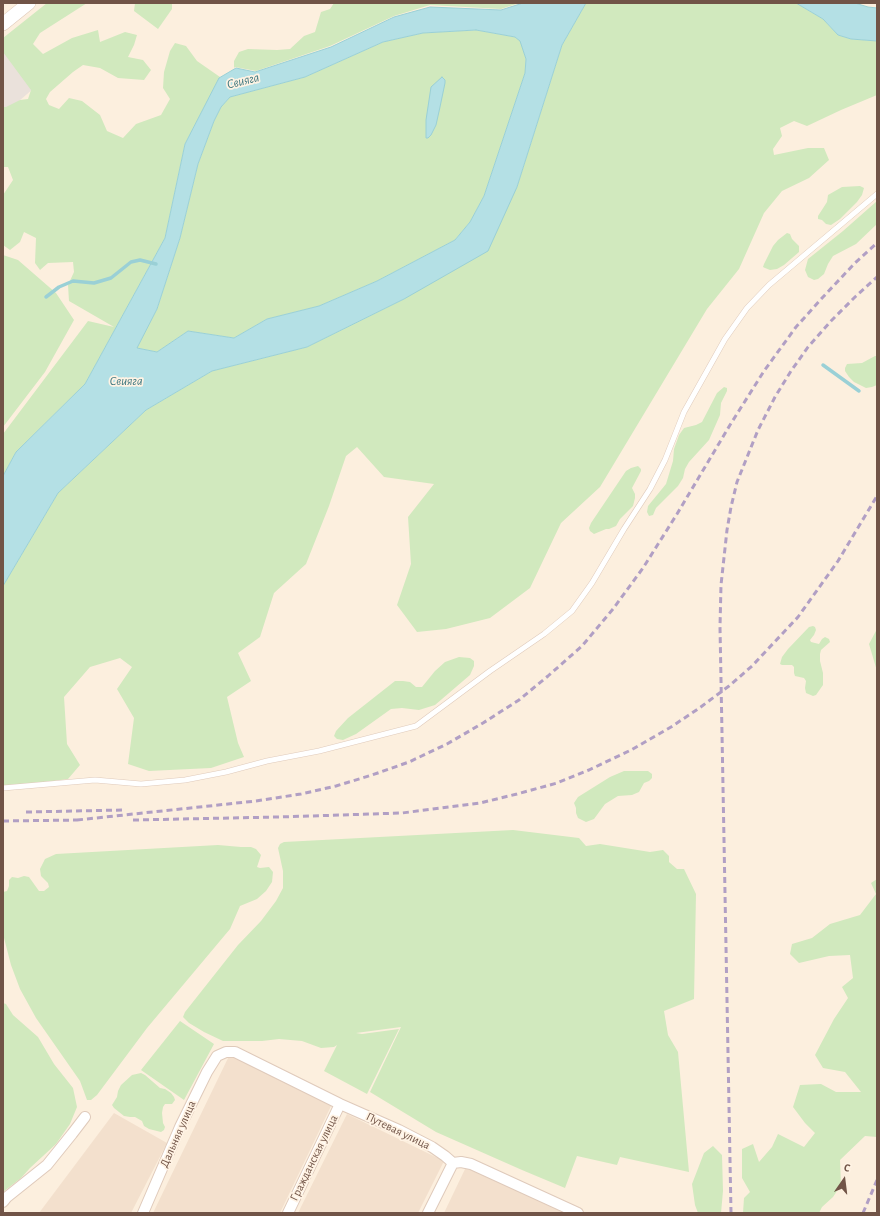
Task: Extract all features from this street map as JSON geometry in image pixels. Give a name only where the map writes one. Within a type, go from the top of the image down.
[{"type":"street","points":[[3,24],[29,3]]},
{"type":"street","name":"Путевая улица","points":[[217,1056],[226,1052],[235,1052],[340,1104],[399,1130],[432,1147],[452,1163]]},
{"type":"street","name":"Дальняя улица","points":[[143,1213],[180,1128],[207,1072],[217,1056]]},
{"type":"street","name":"Гражданская улица","points":[[288,1213],[340,1104]]},
{"type":"street","points":[[3,1202],[47,1164],[85,1117]]},
{"type":"street","points":[[428,1213],[452,1163],[461,1162],[471,1164],[576,1213]]},
{"type":"lane","points":[[3,788],[95,780],[141,784],[185,780],[226,772],[267,760],[319,751],[416,726],[490,671],[544,634],[572,611],[592,583],[650,489],[665,460],[684,412],[724,339],[747,308],[769,285],[877,194]]},
{"type":"shaded area","points":[[3,42],[34,88],[3,115]]},
{"type":"shaded area","points":[[230,1054],[332,1104],[280,1213],[153,1213]]},
{"type":"shaded area","points":[[114,1113],[167,1143],[131,1213],[39,1213]]},
{"type":"shaded area","points":[[347,1114],[444,1161],[418,1213],[298,1213]]},
{"type":"shaded area","points":[[466,1167],[565,1213],[444,1213]]},
{"type":"green space","points":[[47,3],[87,3],[40,33],[33,44],[43,54],[72,38],[98,30],[100,42],[125,32],[137,35],[128,57],[143,60],[151,70],[144,80],[118,78],[100,68],[83,65],[50,92],[46,99],[49,105],[59,109],[69,98],[82,101],[100,115],[107,131],[123,138],[136,124],[161,115],[170,99],[163,88],[164,72],[170,51],[175,43],[186,46],[197,61],[220,77],[185,144],[165,238],[85,384],[16,452],[3,476],[3,434],[88,321],[114,327],[69,301],[68,285],[74,272],[73,262],[48,263],[40,270],[35,263],[36,238],[24,232],[20,242],[10,250],[3,245],[3,195],[13,180],[8,167],[3,167],[3,107],[20,100],[28,99],[31,90],[3,52],[3,38]]},
{"type":"green space","points":[[135,3],[172,3],[172,9],[158,29],[134,11]]},
{"type":"green space","points":[[334,3],[519,3],[501,9],[430,5],[394,16],[330,46],[256,71],[234,68],[234,61],[239,52],[248,49],[290,49],[304,36],[315,32],[321,12],[330,9]]},
{"type":"green space","points":[[586,3],[796,3],[823,19],[838,35],[851,39],[877,41],[877,95],[807,126],[794,121],[780,128],[782,136],[773,149],[774,155],[808,148],[824,148],[829,160],[809,178],[782,191],[764,213],[739,269],[707,309],[600,487],[561,523],[530,588],[490,618],[446,629],[417,632],[397,605],[411,564],[408,517],[434,484],[384,477],[357,447],[346,456],[329,506],[306,564],[274,593],[260,637],[238,653],[251,681],[227,697],[238,743],[244,757],[211,768],[149,771],[128,764],[134,718],[117,689],[132,667],[120,658],[90,667],[64,697],[67,744],[80,765],[68,779],[3,788],[3,586],[58,493],[146,410],[212,371],[307,347],[404,299],[517,187],[562,45]]},
{"type":"green space","points":[[476,30],[515,37],[521,41],[526,59],[525,73],[484,196],[470,222],[455,240],[377,281],[319,306],[267,319],[234,338],[188,331],[157,352],[136,348],[157,309],[180,238],[198,164],[214,121],[221,107],[230,97],[305,77],[383,42],[423,33]]},
{"type":"green space","points":[[860,186],[864,188],[862,195],[840,219],[831,225],[818,219],[818,216],[827,202],[828,195],[842,187]]},
{"type":"green space","points":[[877,201],[877,224],[856,244],[833,256],[824,274],[818,279],[814,280],[808,277],[805,270],[808,259]]},
{"type":"green space","points":[[787,233],[790,234],[792,239],[799,246],[799,252],[777,269],[770,270],[763,267],[773,246]]},
{"type":"green space","points":[[3,255],[18,260],[56,293],[74,320],[45,372],[3,427]]},
{"type":"green space","points":[[877,356],[877,385],[866,388],[854,382],[845,371],[847,364],[862,363]]},
{"type":"green space","points":[[724,387],[727,388],[727,391],[721,403],[720,415],[709,440],[689,462],[685,469],[683,478],[678,486],[656,508],[653,515],[649,516],[647,512],[648,506],[666,484],[673,461],[674,449],[679,435],[684,428],[702,422],[717,393]]},
{"type":"green space","points":[[638,466],[641,471],[632,488],[635,494],[633,506],[620,519],[616,526],[594,534],[589,528],[591,523],[626,471]]},
{"type":"green space","points":[[813,626],[816,630],[810,640],[811,642],[819,644],[825,637],[829,639],[830,642],[821,650],[820,654],[823,685],[816,695],[813,696],[806,693],[806,681],[804,678],[795,676],[794,667],[792,665],[780,664],[782,657],[788,649],[809,627]]},
{"type":"green space","points":[[877,629],[877,671],[869,644]]},
{"type":"green space","points":[[459,657],[470,658],[474,661],[474,666],[470,675],[435,705],[419,710],[402,708],[391,709],[356,734],[343,740],[337,739],[334,736],[336,731],[348,718],[395,681],[410,682],[416,687],[422,687],[435,671],[445,662]]},
{"type":"green space","points":[[624,771],[648,771],[652,774],[652,778],[644,783],[639,792],[632,795],[618,796],[605,804],[594,819],[586,822],[578,818],[574,803],[578,797],[610,777]]},
{"type":"green space","points":[[513,830],[579,838],[586,846],[600,844],[650,852],[663,850],[669,856],[669,862],[677,869],[684,869],[696,894],[694,999],[664,1011],[668,1035],[678,1052],[689,1172],[620,1157],[617,1165],[577,1156],[565,1188],[436,1132],[370,1092],[401,1027],[356,1033],[362,1034],[399,1029],[367,1094],[324,1071],[337,1045],[334,1047],[321,1048],[302,1041],[279,1039],[262,1041],[223,1041],[189,1023],[183,1017],[185,1012],[238,945],[261,921],[276,901],[283,888],[283,871],[278,848],[280,844],[284,842]]},
{"type":"green space","points":[[218,845],[251,847],[256,849],[261,855],[257,867],[269,867],[273,872],[272,882],[266,891],[257,899],[240,906],[230,929],[147,1028],[97,1095],[91,1100],[87,1100],[80,1081],[36,1018],[20,989],[11,965],[3,934],[3,892],[7,891],[9,880],[12,877],[29,877],[39,891],[44,891],[49,887],[48,883],[41,876],[40,869],[45,859],[56,854]]},
{"type":"green space","points":[[877,879],[877,1137],[865,1136],[840,1160],[841,1185],[833,1197],[822,1207],[819,1213],[743,1213],[744,1198],[750,1192],[742,1178],[742,1149],[753,1144],[759,1162],[772,1147],[778,1134],[804,1147],[815,1133],[793,1107],[800,1085],[821,1084],[836,1092],[861,1092],[845,1072],[823,1068],[815,1055],[834,1019],[848,998],[842,987],[853,978],[850,955],[829,956],[799,963],[790,954],[792,944],[812,938],[830,924],[860,915],[876,894],[871,883]]},
{"type":"green space","points":[[3,1003],[6,1004],[13,1015],[38,1037],[54,1064],[73,1088],[77,1107],[70,1124],[56,1144],[21,1178],[3,1192]]},
{"type":"green space","points":[[180,1021],[214,1044],[184,1100],[141,1070]]},
{"type":"green space","points":[[141,1073],[160,1088],[171,1093],[174,1097],[175,1100],[172,1104],[165,1104],[163,1107],[163,1123],[165,1127],[161,1132],[149,1129],[144,1126],[142,1121],[135,1117],[124,1116],[112,1105],[117,1097],[121,1085],[132,1075]]},
{"type":"green space","points":[[713,1146],[722,1155],[723,1191],[721,1213],[698,1213],[695,1205],[692,1184],[704,1153]]},
{"type":"water","name":"Свияга","points":[[523,3],[586,3],[562,45],[517,187],[488,251],[404,299],[307,347],[212,371],[146,410],[58,493],[3,586],[3,476],[16,452],[85,384],[165,238],[185,144],[219,78],[236,68],[255,72],[331,47],[394,17],[430,7],[501,10]],"holes":[[[476,30],[515,37],[520,41],[526,59],[525,73],[484,196],[470,222],[455,240],[377,281],[319,306],[267,319],[234,338],[188,331],[157,352],[137,348],[157,309],[180,238],[198,164],[214,121],[221,107],[230,97],[305,77],[383,42],[423,33]]]},
{"type":"water","points":[[796,3],[855,3],[877,8],[877,41],[851,39],[838,35],[823,19]]},
{"type":"water","points":[[442,77],[445,80],[445,83],[436,125],[431,135],[426,138],[426,120],[431,87]]},
{"type":"waterway","points":[[46,297],[59,287],[73,281],[94,283],[111,278],[131,262],[140,260],[156,264]]},
{"type":"waterway","points":[[823,365],[859,391]]},
{"type":"railway","points":[[77,820],[256,801],[301,794],[336,786],[409,762],[447,744],[519,700],[582,646],[613,609],[643,568],[764,371],[796,327],[855,263],[877,243]]},
{"type":"railway","points":[[731,1213],[720,627],[721,585],[727,530],[737,482],[758,430],[775,397],[808,347],[831,321],[877,277]]},
{"type":"railway","points":[[133,820],[402,813],[480,803],[557,783],[589,770],[631,750],[671,727],[729,686],[752,666],[798,617],[838,561],[877,496]]},
{"type":"railway","points":[[26,812],[124,810]]},
{"type":"railway","points":[[3,821],[81,820]]},
{"type":"railway","points":[[863,1213],[877,1180]]}]
